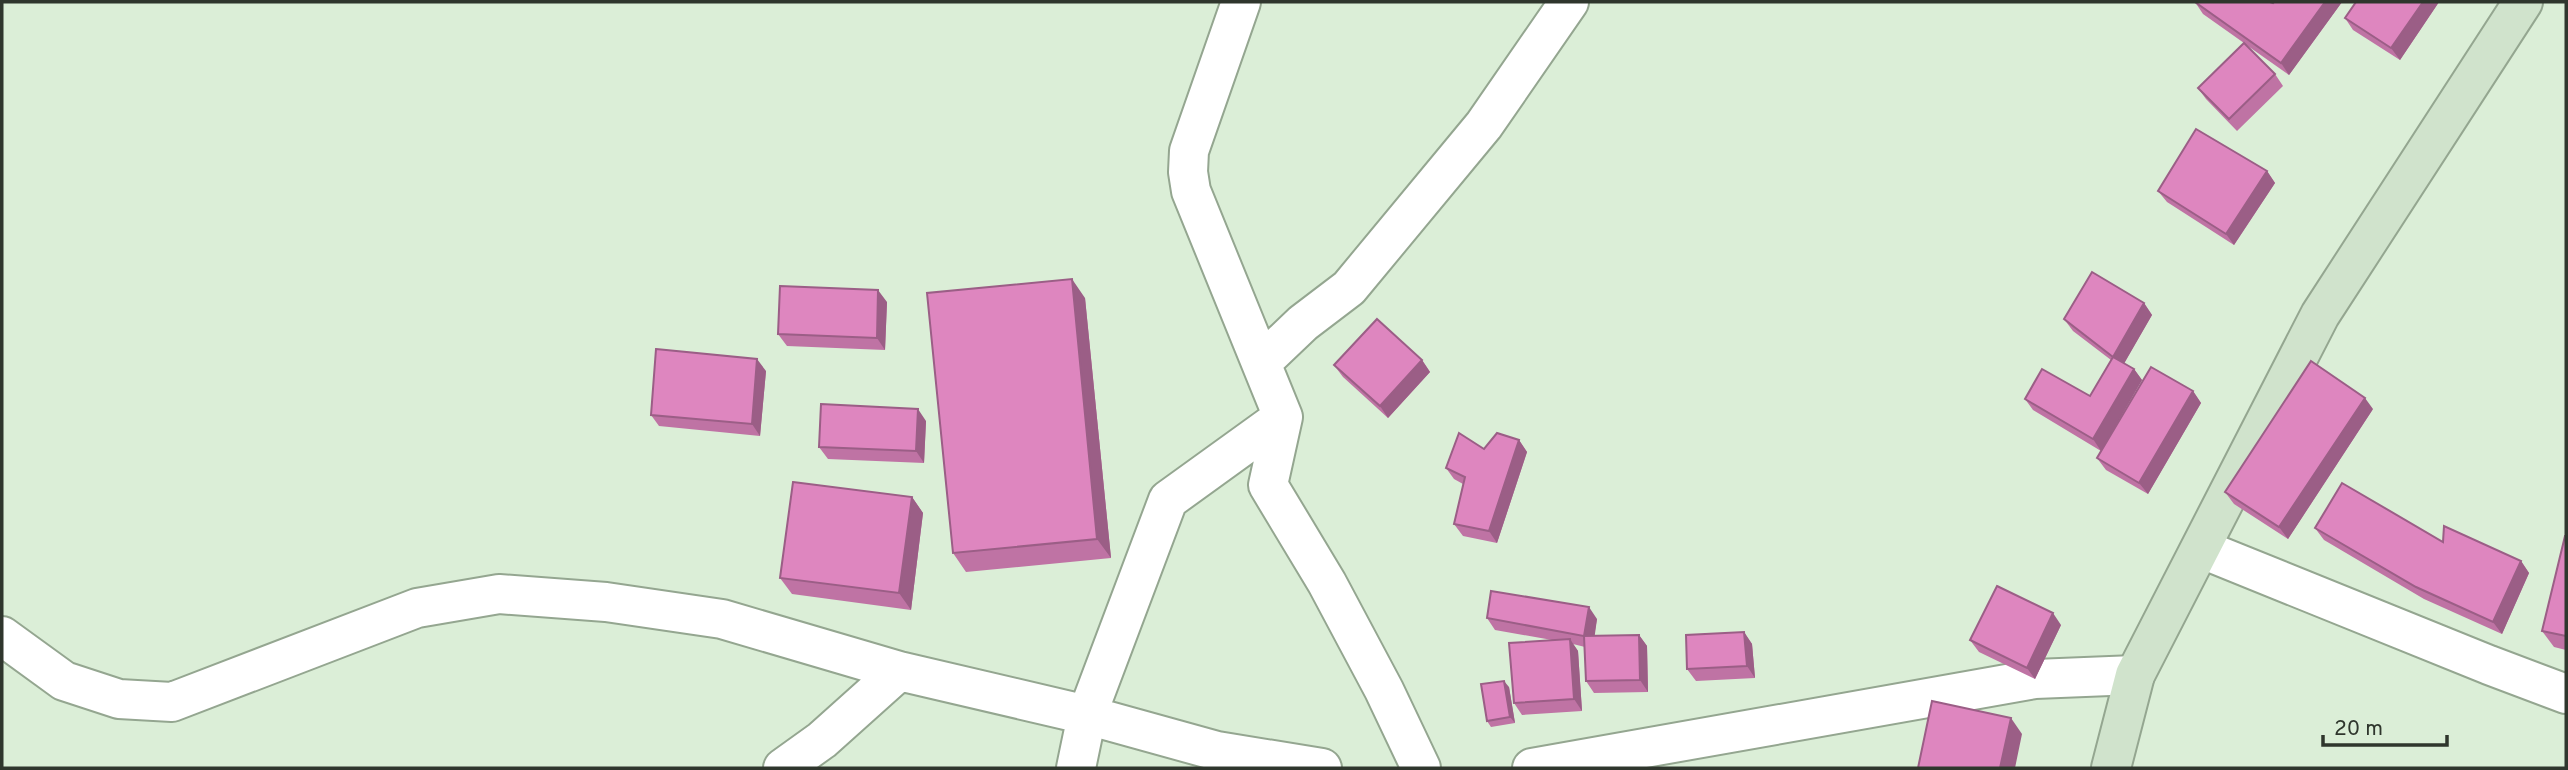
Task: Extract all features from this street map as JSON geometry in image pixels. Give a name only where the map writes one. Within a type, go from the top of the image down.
[{"type":"main road","points":[[2111,768],[2135,675],[2320,316],[2523,2]]},
{"type":"street","points":[[1241,2],[1189,151],[1191,191],[1283,417],[1268,485],[1327,583],[1384,690],[1421,768]]},
{"type":"street","points":[[1261,363],[1303,323],[1349,288],[1483,125],[1569,2]]},
{"type":"street","points":[[1076,768],[1087,715],[1168,500],[1283,417]]},
{"type":"street","points":[[2202,549],[2566,694]]},
{"type":"street","points":[[2,636],[64,681],[119,699],[172,702],[417,608],[499,594],[606,602],[722,619],[899,671],[1087,715],[1217,751],[1322,768]]},
{"type":"street","points":[[783,768],[822,740],[899,671]]},
{"type":"street","points":[[1532,768],[2035,679],[2135,675]]},
{"type":"building","points":[[2195,2],[2273,3],[2325,2],[2281,63]]},
{"type":"building","points":[[2356,2],[2423,2],[2391,48],[2345,18]]},
{"type":"building","points":[[2244,43],[2275,74],[2229,119],[2198,88]]},
{"type":"building","points":[[2196,129],[2267,171],[2226,234],[2158,191]]},
{"type":"building","points":[[2092,272],[2144,303],[2113,357],[2064,319]]},
{"type":"building","points":[[1072,279],[1097,539],[953,553],[927,293]]},
{"type":"building","points":[[780,286],[878,290],[877,338],[778,334]]},
{"type":"building","points":[[1377,319],[1422,360],[1380,406],[1334,365]]},
{"type":"building","points":[[656,349],[757,359],[752,424],[651,415]]},
{"type":"building","points":[[2113,357],[2134,369],[2093,439],[2025,399],[2042,369],[2090,396]]},
{"type":"building","points":[[2311,361],[2365,398],[2279,527],[2225,492]]},
{"type":"building","points":[[2151,367],[2193,391],[2139,483],[2097,458]]},
{"type":"building","points":[[821,404],[918,409],[916,451],[819,447]]},
{"type":"building","points":[[1459,433],[1484,449],[1497,433],[1519,440],[1489,531],[1454,524],[1465,477],[1446,468]]},
{"type":"building","points":[[793,482],[912,497],[899,593],[780,578]]},
{"type":"building","points":[[2342,483],[2443,542],[2444,526],[2521,561],[2493,622],[2416,587],[2315,528]]},
{"type":"building","points":[[2566,536],[2566,636],[2542,631]]},
{"type":"building","points":[[1997,586],[2053,613],[2027,668],[1970,640]]},
{"type":"building","points":[[1491,591],[1589,607],[1584,636],[1487,618]]},
{"type":"building","points":[[1744,632],[1747,666],[1687,669],[1686,635]]},
{"type":"building","points":[[1639,635],[1640,680],[1586,681],[1584,636]]},
{"type":"building","points":[[1570,639],[1574,699],[1514,703],[1509,643]]},
{"type":"building","points":[[1504,681],[1510,717],[1487,721],[1481,684]]},
{"type":"building","points":[[1932,701],[2011,718],[2000,768],[1918,768]]}]
